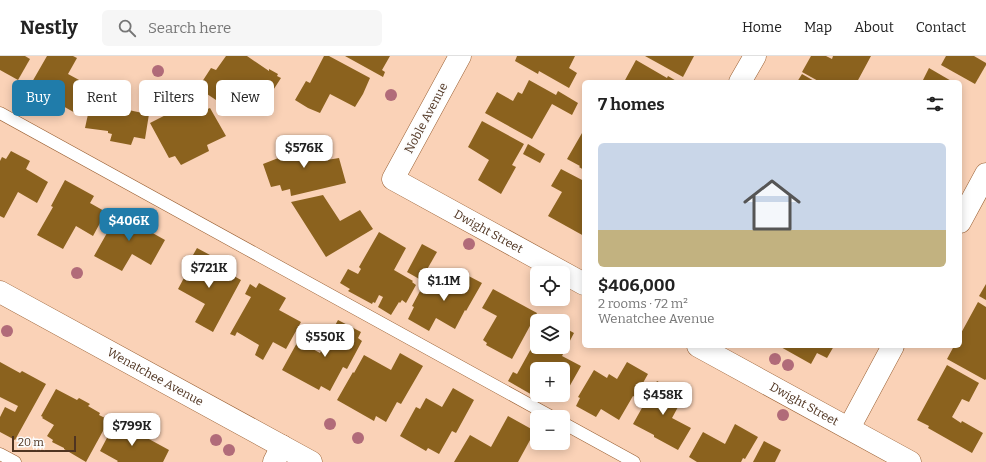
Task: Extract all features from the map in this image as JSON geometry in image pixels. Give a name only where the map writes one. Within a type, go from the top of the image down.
[{"type":"street","name":"Noble Avenue","points":[[393,179],[460,56]]},
{"type":"street","points":[[741,80],[754,56]]},
{"type":"street","points":[[962,218],[986,174]]},
{"type":"street","name":"Dwight Street","points":[[393,179],[582,283]]},
{"type":"street","name":"Wenatchee Avenue","points":[[0,292],[278,454],[311,462]]},
{"type":"street","name":"Dwight Street","points":[[702,348],[910,462]]},
{"type":"street","points":[[848,428],[892,348]]},
{"type":"lane","points":[[0,112],[539,410]]},
{"type":"lane","points":[[570,427],[634,462]]},
{"type":"lane","points":[[0,454],[15,462]]},
{"type":"building","points":[[0,56],[25,56],[30,59],[18,80],[0,70]]},
{"type":"building","points":[[47,56],[73,56],[77,58],[68,74],[79,80],[73,80],[73,112],[65,107],[65,80],[33,80]]},
{"type":"building","points":[[226,56],[247,56],[269,71],[269,69],[278,74],[277,76],[281,78],[274,89],[274,80],[216,80],[216,100],[208,95],[208,80],[203,80],[211,68],[216,70]]},
{"type":"building","points":[[324,56],[329,56],[370,78],[355,107],[330,94],[320,113],[295,100],[306,81],[310,83]]},
{"type":"building","points":[[345,56],[390,56],[382,70],[385,72],[383,77]]},
{"type":"building","points":[[517,56],[575,56],[569,68],[577,73],[569,88],[539,71],[538,74],[515,61]]},
{"type":"building","points":[[645,56],[694,56],[683,77]]},
{"type":"building","points":[[811,56],[826,56],[832,59],[833,56],[871,56],[858,80],[816,80],[802,72]]},
{"type":"building","points":[[946,56],[974,56],[986,63],[986,65],[975,84],[941,65]]},
{"type":"building","points":[[636,60],[667,78],[668,76],[675,80],[625,80]]},
{"type":"building","points":[[929,68],[950,80],[923,80]]},
{"type":"building","points":[[802,74],[812,80],[798,80]]},
{"type":"building","points":[[529,80],[556,95],[558,91],[578,103],[572,115],[552,104],[532,139],[485,113],[497,92],[513,101],[518,92],[522,94]]},
{"type":"building","points":[[210,108],[226,136],[207,145],[209,151],[181,165],[175,156],[169,158],[150,123],[164,116],[208,116],[208,109]]},
{"type":"building","points":[[131,110],[139,112],[139,116],[149,116],[145,139],[134,137],[131,145],[110,141],[112,134],[108,133],[108,131],[85,128],[88,116],[131,116]]},
{"type":"building","points":[[482,121],[524,144],[512,165],[516,167],[501,194],[478,180],[489,160],[468,147]]},
{"type":"building","points":[[582,133],[582,169],[579,167],[580,166],[567,159]]},
{"type":"building","points":[[316,136],[321,161],[339,158],[346,183],[291,196],[290,189],[282,191],[280,185],[271,187],[263,164],[286,155],[283,144]]},
{"type":"building","points":[[528,144],[545,154],[540,163],[523,154]]},
{"type":"building","points":[[11,151],[30,161],[26,169],[48,182],[37,203],[18,192],[4,218],[0,216],[0,161],[2,157],[6,159]]},
{"type":"building","points":[[561,169],[582,180],[582,235],[548,216],[562,192],[551,186]]},
{"type":"building","points":[[65,180],[94,196],[90,203],[106,212],[93,236],[76,226],[63,249],[37,235],[53,207],[51,206]]},
{"type":"building","points":[[323,195],[340,221],[360,210],[373,229],[326,257],[291,202]]},
{"type":"building","points":[[124,210],[145,222],[142,227],[165,240],[151,265],[132,254],[122,271],[94,256],[116,217],[119,218]]},
{"type":"building","points":[[379,232],[406,248],[394,270],[413,281],[412,282],[416,285],[406,303],[402,300],[400,303],[399,302],[391,315],[378,307],[383,297],[379,295],[375,303],[373,302],[372,304],[348,291],[350,289],[340,283],[348,269],[358,274],[361,269],[359,267]]},
{"type":"building","points":[[422,244],[437,252],[421,280],[407,272]]},
{"type":"building","points":[[197,248],[210,255],[207,261],[241,280],[213,332],[195,322],[205,304],[178,289],[192,263],[189,262]]},
{"type":"building","points":[[461,272],[482,283],[455,329],[436,318],[429,331],[408,319],[414,307],[412,306],[427,278],[442,287],[445,282],[453,287]]},
{"type":"building","points":[[259,283],[286,298],[279,310],[301,322],[286,349],[273,342],[263,360],[255,355],[259,345],[237,332],[235,336],[230,334],[251,297],[245,294],[250,284],[256,288]]},
{"type":"building","points":[[986,284],[986,300],[979,296]]},
{"type":"building","points":[[493,289],[537,313],[530,314],[530,326],[512,359],[486,345],[487,343],[483,340],[497,316],[482,308]]},
{"type":"building","points":[[978,302],[986,307],[985,380],[947,359],[953,348],[962,348],[962,331]]},
{"type":"building","points":[[338,320],[361,332],[358,338],[362,341],[347,369],[343,367],[330,391],[321,386],[319,390],[282,370],[298,341],[320,353]]},
{"type":"building","points":[[570,331],[574,333],[570,341]]},
{"type":"building","points":[[783,348],[833,348],[827,358],[817,353],[811,364]]},
{"type":"building","points":[[530,351],[530,354],[563,354],[562,356],[581,366],[570,385],[570,362],[530,362],[530,394],[508,381],[513,372],[517,374]]},
{"type":"building","points":[[400,353],[423,366],[401,404],[397,402],[386,422],[376,416],[374,421],[337,400],[364,355],[391,370]]},
{"type":"building","points":[[0,362],[20,373],[22,371],[46,384],[15,440],[0,432],[0,417],[5,407],[15,412],[18,406],[0,397]]},
{"type":"building","points":[[627,362],[648,374],[635,397],[633,396],[619,420],[601,409],[596,417],[576,406],[580,398],[578,397],[594,370],[607,378],[609,374],[617,379]]},
{"type":"building","points":[[947,365],[979,383],[969,402],[962,399],[952,417],[961,423],[962,421],[983,433],[972,453],[928,428],[929,426],[917,420]]},
{"type":"building","points":[[657,381],[684,396],[672,418],[691,428],[678,450],[633,424]]},
{"type":"building","points":[[453,388],[474,400],[456,433],[452,431],[439,454],[428,448],[426,451],[400,436],[416,407],[420,409],[426,398],[442,407]]},
{"type":"building","points":[[56,389],[77,400],[79,398],[90,404],[88,406],[100,413],[99,415],[109,420],[86,462],[52,442],[53,440],[47,436],[54,425],[41,416]]},
{"type":"building","points":[[508,416],[530,428],[530,440],[518,462],[454,462],[470,435],[491,447]]},
{"type":"building","points":[[116,421],[169,450],[163,462],[117,462],[118,461],[100,451]]},
{"type":"building","points":[[735,424],[758,437],[745,459],[743,458],[741,462],[697,462],[689,457],[703,432],[725,444]]},
{"type":"building","points":[[764,441],[781,450],[775,462],[753,462]]}]
